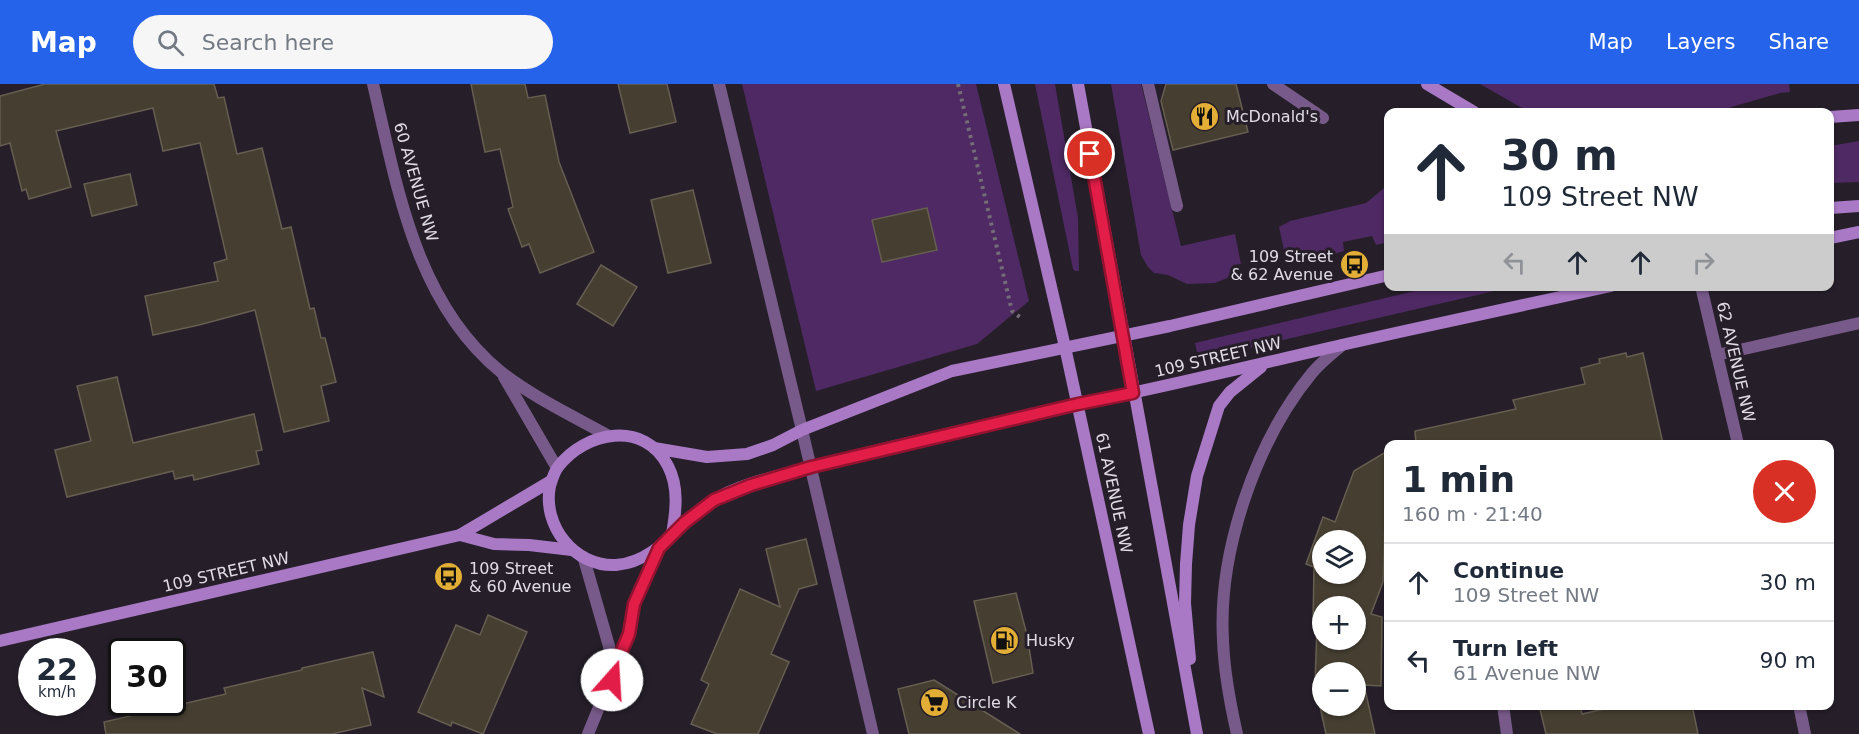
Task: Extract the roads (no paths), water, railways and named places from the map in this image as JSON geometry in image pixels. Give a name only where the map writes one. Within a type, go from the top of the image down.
[{"type":"main road","name":"61 AVENUE NW","points":[[1004,84],[1078,404],[1149,734]]},
{"type":"main road","points":[[1078,84],[1196,731]]},
{"type":"main road","points":[[1427,84],[1467,108]]},
{"type":"main road","points":[[1834,117],[1859,115]]},
{"type":"main road","points":[[1834,208],[1859,206]]},
{"type":"main road","points":[[1834,237],[1859,232]]},
{"type":"main road","points":[[654,448],[706,457],[747,454],[952,371],[1384,276]]},
{"type":"main road","name":"109 STREET NW","points":[[672,534],[714,500],[751,485],[811,467],[1078,404],[1588,291]]},
{"type":"main road","points":[[1196,731],[1185,603],[1189,525],[1197,476],[1220,406],[1230,392],[1268,363]]},
{"type":"main road","points":[[607,435],[622,435],[639,439],[654,448],[668,465],[675,488],[676,508],[672,534],[659,548],[641,559],[616,565],[584,559],[557,532],[550,516],[548,498],[551,481],[557,468],[584,445],[607,435]]},
{"type":"main road","name":"109 STREET NW","points":[[0,641],[460,535],[551,481]]},
{"type":"main road","name":"109 STREET NW","points":[[460,535],[494,544],[572,549]]},
{"type":"street","name":"60 AVENUE NW","points":[[373,84],[409,229],[444,308],[469,341],[500,371],[534,395],[607,435]]},
{"type":"street","points":[[719,84],[873,734]]},
{"type":"street","points":[[1148,84],[1177,206]]},
{"type":"street","points":[[1273,84],[1323,118]]},
{"type":"street","name":"62 AVENUE NW","points":[[1702,291],[1737,440]]},
{"type":"street","points":[[1717,355],[1859,323]]},
{"type":"street","points":[[1237,734],[1232,713],[1223,639],[1224,599],[1235,530],[1247,491],[1279,423],[1313,371],[1342,345]]},
{"type":"street","name":"60 AVENUE NW","points":[[500,371],[557,468]]},
{"type":"street","points":[[588,734],[629,634],[634,604],[659,548]]},
{"type":"street","points":[[584,559],[615,667]]},
{"type":"street","points":[[1504,710],[1507,734]]},
{"type":"street","points":[[1800,710],[1805,734]]},
{"type":"place","name":"McDonald's","points":[[1205,116]]},
{"type":"place","name":"109 Street & 62 Avenue","points":[[1354,265]]},
{"type":"place","name":"109 Street & 60 Avenue","points":[[448,577]]},
{"type":"place","name":"Husky","points":[[1005,640]]},
{"type":"place","name":"Circle K","points":[[935,702]]}]
